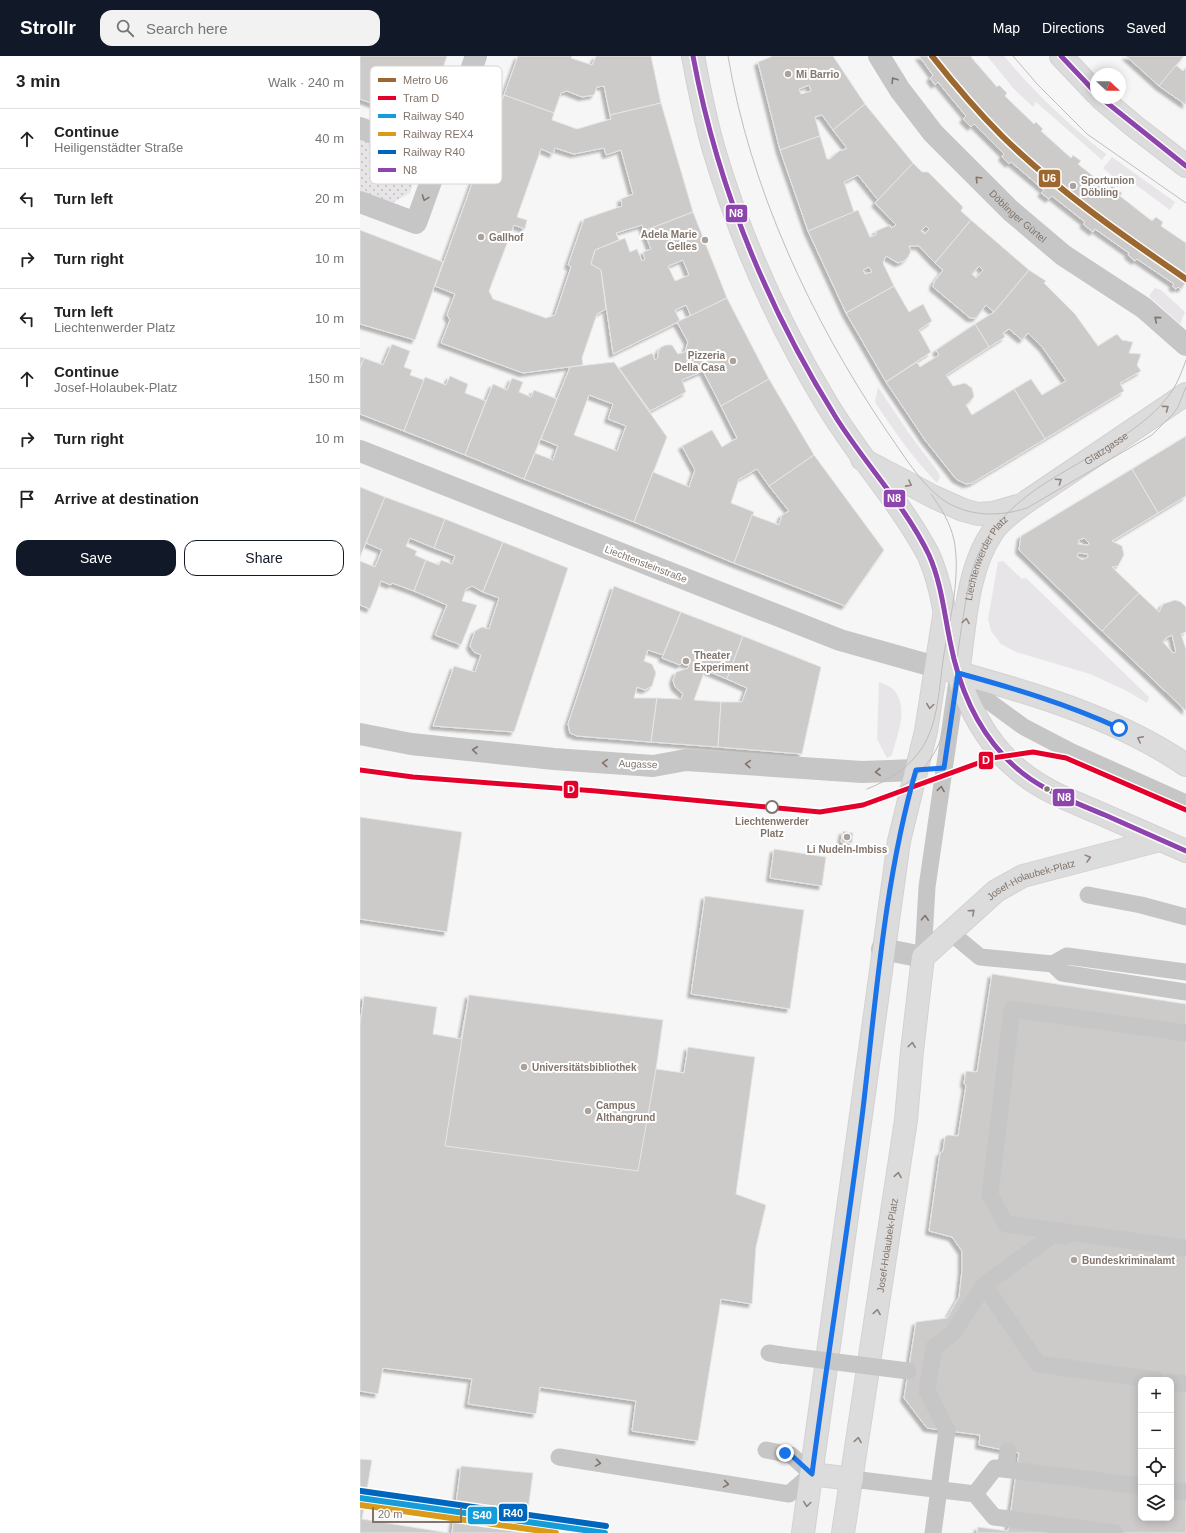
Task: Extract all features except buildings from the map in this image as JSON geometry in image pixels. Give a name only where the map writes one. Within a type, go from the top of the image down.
[{"type":"main road","points":[[693,56],[714,150],[750,251],[792,344],[825,403],[862,459],[921,540],[928,554],[938,579],[958,673],[976,717],[993,743],[1014,767],[1035,783],[1058,795],[1186,851]]},
{"type":"main road","points":[[1061,56],[1090,87]]},
{"type":"main road","points":[[1109,104],[1134,126],[1186,166]]},
{"type":"main road","name":"Glatzgasse","points":[[1026,502],[1186,394]]},
{"type":"main road","points":[[862,459],[934,497],[963,510],[978,514],[993,513],[1012,508],[1026,502]]},
{"type":"main road","name":"Liechtenwerder Platz","points":[[958,673],[971,583],[979,558],[992,532],[1026,502]]},
{"type":"main road","points":[[803,1533],[860,1130],[882,949],[902,825],[926,731],[944,612]]},
{"type":"main road","points":[[936,667],[1023,691],[1094,717],[1149,743],[1186,765]]},
{"type":"main road","name":"Josef-Holaubek-Platz","points":[[843,1533],[906,1120],[923,957],[996,891],[1023,876],[1160,840]]},
{"type":"main road","points":[[812,1474],[852,1479]]},
{"type":"street","points":[[472,66],[476,56]]},
{"type":"street","name":"Döblinger Gürtel","points":[[879,56],[900,90],[933,133],[1011,211],[1063,255],[1144,308],[1186,345]]},
{"type":"street","points":[[360,128],[370,132]]},
{"type":"street","points":[[360,202],[416,223],[430,184]]},
{"type":"street","name":"Liechtensteinstraße","points":[[360,451],[840,640],[936,667]]},
{"type":"street","name":"Augasse","points":[[360,734],[411,744],[554,759],[653,766],[686,760],[862,772],[916,770]]},
{"type":"street","points":[[882,949],[923,957]]},
{"type":"lane","points":[[923,957],[927,887],[958,673]]},
{"type":"lane","points":[[958,673],[991,703],[1029,730],[1072,752],[1186,803]]},
{"type":"lane","points":[[916,770],[944,768]]},
{"type":"lane","points":[[1088,895],[1141,905],[1186,918]]},
{"type":"lane","points":[[950,932],[980,957],[1053,964],[1067,956],[1186,972]]},
{"type":"lane","points":[[1053,964],[1062,973],[1186,992]]},
{"type":"lane","points":[[1186,1034],[1012,1009],[990,1196],[1006,1224],[1186,1248]]},
{"type":"lane","points":[[933,1533],[947,1430],[928,1391],[934,1347],[953,1333],[984,1285],[1054,1234],[1186,1252]]},
{"type":"lane","points":[[984,1285],[1038,1364],[1138,1377]]},
{"type":"lane","points":[[775,1354],[930,1373]]},
{"type":"lane","points":[[1174,1382],[1186,1384]]},
{"type":"lane","points":[[559,1457],[789,1494],[812,1474],[791,1455],[766,1450]]},
{"type":"lane","points":[[1005,1469],[1008,1451]]},
{"type":"lane","points":[[975,1494],[995,1468],[1138,1486]]},
{"type":"lane","points":[[852,1479],[975,1494],[994,1517],[1115,1533]]},
{"type":"lane","points":[[1174,1490],[1186,1492]]},
{"type":"shaded area","points":[[987,56],[1004,56],[1052,108],[1106,154],[1102,160],[1036,102],[1033,107],[1014,89]]},
{"type":"shaded area","points":[[360,138],[370,142],[370,184],[413,184],[410,193],[392,203],[360,191]]},
{"type":"shaded area","points":[[1112,157],[1175,202],[1170,210],[1120,173],[1115,178],[1103,168]]},
{"type":"shaded area","points":[[1155,288],[1161,290],[1185,312],[1180,324],[1149,296]]},
{"type":"shaded area","points":[[878,387],[908,432],[938,472],[940,477],[937,483],[904,444],[875,402]]},
{"type":"shaded area","points":[[1003,561],[1022,579],[1026,578],[1149,697],[1147,703],[1125,690],[1090,674],[1016,652],[1001,644],[991,631],[988,619],[998,562]]},
{"type":"shaded area","points":[[879,682],[893,689],[901,704],[901,721],[899,730],[892,755],[887,758],[877,739]]},
{"type":"tram line","points":[[728,56],[738,105],[751,155],[787,251],[809,298],[833,343],[886,430],[926,485],[943,500],[963,510],[984,514],[1006,513],[1027,508],[1152,435],[1178,407],[1186,387]]},
{"type":"tram line","points":[[1013,56],[1038,85],[1087,134],[1186,203]]},
{"type":"tram line","points":[[874,801],[896,790],[913,778],[926,766],[935,751],[942,735],[947,717],[970,578],[980,551],[994,528],[1013,508],[1035,490],[1105,448],[1154,412],[1173,389],[1186,360]]},
{"type":"tram line","points":[[867,789],[890,778],[911,762],[928,738],[935,715],[954,597],[956,554],[950,527],[931,494]]},
{"type":"tram line","name":"D","points":[[360,770],[413,777],[596,791],[820,812],[863,805],[992,758],[1033,752],[1066,758],[1186,810]]},
{"type":"metro line","name":"U6","points":[[932,56],[984,117],[1023,156],[1091,211],[1186,279]]},
{"type":"rail line","name":"R40","points":[[361,1491],[606,1526]]},
{"type":"rail line","name":"S40","points":[[360,1498],[605,1533]]},
{"type":"rail line","name":"REX4","points":[[360,1505],[556,1533]]},
{"type":"transit line","name":"N8","points":[[693,56],[703,104],[716,151],[730,197],[747,243],[787,331],[810,374],[846,433],[896,501],[929,555],[939,586],[953,657],[969,702],[984,730],[993,744],[1004,756],[1015,767],[1038,784],[1064,798],[1186,851]]},
{"type":"transit line","name":"N8","points":[[1061,56],[1090,87]]},
{"type":"transit line","name":"N8","points":[[1108,104],[1186,166]]},
{"type":"place","name":"Mi Barrio","points":[[788,74]]},
{"type":"place","name":"Sportunion Döbling","points":[[1073,186]]},
{"type":"place","name":"Gallhof","points":[[481,237]]},
{"type":"place","name":"Adela Marie Gelles","points":[[705,240]]},
{"type":"place","name":"Pizzeria Della Casa","points":[[733,361]]},
{"type":"place","name":"Theater Experiment","points":[[686,661]]},
{"type":"place","name":"Liechtenwerder Platz","points":[[772,807]]},
{"type":"place","name":"Li Nudeln-Imbiss","points":[[847,837]]},
{"type":"place","name":"Universitätsbibliothek","points":[[524,1067]]},
{"type":"place","name":"Campus Althangrund","points":[[588,1111]]},
{"type":"place","name":"Bundeskriminalamt","points":[[1074,1260]]},
{"type":"route","points":[[785,1453],[791,1455],[812,1474],[860,1130],[882,949],[899,841],[916,770],[944,768],[958,673],[1023,691],[1094,717],[1119,728]]}]
